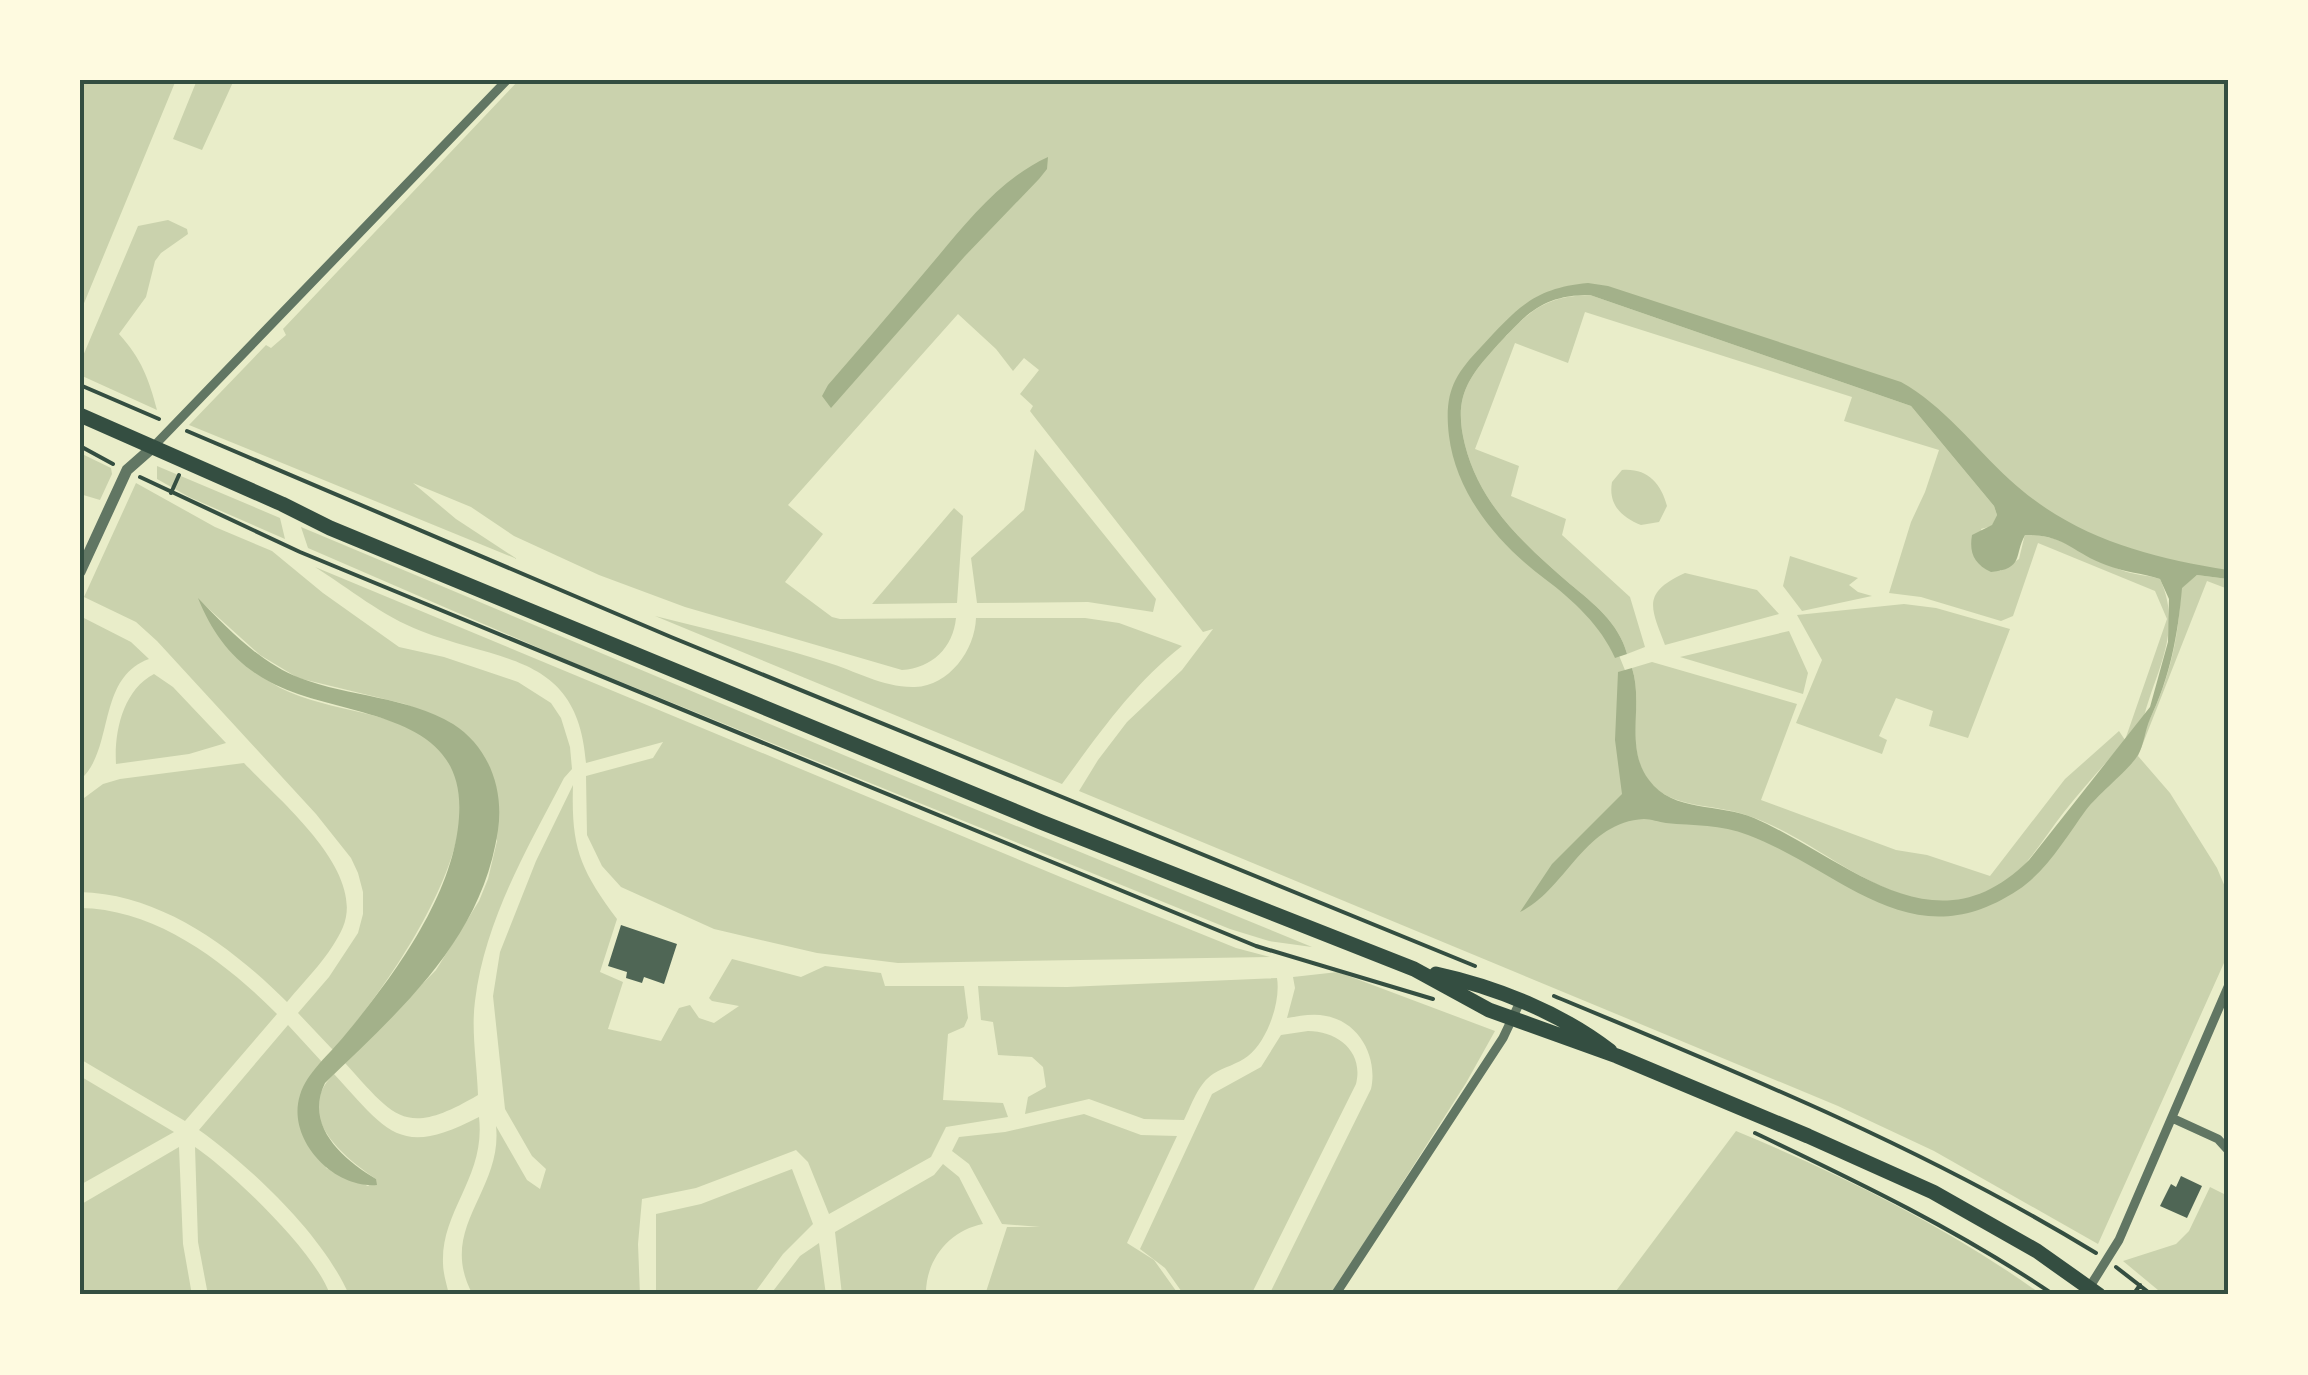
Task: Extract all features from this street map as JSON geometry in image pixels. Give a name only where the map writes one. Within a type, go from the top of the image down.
[{"type":"main road","points":[[80,416],[330,528],[1041,822],[1414,969],[1513,1019],[1617,1056],[1933,1192],[2037,1251],[2094,1292]]},
{"type":"main road","points":[[1414,969],[1456,978],[1520,1002],[1580,1028],[1617,1056]]},
{"type":"street","points":[[80,572],[127,470],[176,426],[507,80]]},
{"type":"street","points":[[2094,1292],[2228,987]]},
{"type":"street","points":[[1335,1295],[1513,1019],[1520,1002]]},
{"type":"street","points":[[2172,1118],[2218,1139],[2228,1150]]},
{"type":"path","points":[[80,385],[176,426]]},
{"type":"path","points":[[196,435],[670,637],[1481,968]]},
{"type":"path","points":[[80,446],[177,497],[368,580],[1256,946],[1442,1002]]},
{"type":"path","points":[[1544,992],[1857,1124],[2027,1212],[2108,1260],[2152,1295]]},
{"type":"path","points":[[1754,1133],[1893,1198],[2012,1266],[2054,1295]]},
{"type":"path","points":[[2133,1295],[2140,1285]]},
{"type":"shaded area","points":[[80,80],[176,80],[80,313]]},
{"type":"shaded area","points":[[197,80],[234,80],[202,150],[173,139]]},
{"type":"shaded area","points":[[519,80],[2228,80],[2228,574],[2176,571],[2049,527],[1921,404],[1600,292],[1560,290],[1537,301],[1462,375],[1453,412],[1463,463],[1485,505],[1607,626],[1629,680],[1632,772],[1652,811],[1745,826],[1899,903],[1965,907],[2024,876],[2127,751],[2134,759],[2137,756],[2124,742],[2030,858],[1998,887],[1957,901],[1919,899],[1868,880],[1767,823],[1733,811],[1680,801],[1657,790],[1648,780],[1637,753],[1632,668],[1652,662],[1797,704],[1761,800],[1896,850],[1927,855],[1990,876],[2065,779],[2119,731],[2125,740],[2167,619],[2155,591],[2038,543],[2013,616],[2001,621],[1921,597],[1889,593],[1939,450],[1844,421],[1852,397],[1585,312],[1568,363],[1515,343],[1475,449],[1519,466],[1511,496],[1566,519],[1562,535],[1630,597],[1645,647],[1627,654],[1604,614],[1506,522],[1472,467],[1462,430],[1465,392],[1484,361],[1515,326],[1558,299],[1590,295],[1911,406],[1994,506],[1997,515],[1992,526],[1981,529],[2000,571],[2019,559],[2025,534],[2052,538],[2121,570],[2160,579],[2167,601],[2169,621],[2167,641],[2140,738],[2170,665],[2181,588],[2197,575],[2228,579],[2228,589],[2207,581],[2138,756],[2170,793],[2217,868],[2228,894],[2228,954],[2098,1244],[1934,1151],[1838,1106],[1079,791],[1127,722],[1182,670],[1213,629],[1203,632],[1030,411],[1033,406],[1020,394],[1039,370],[1024,358],[1013,371],[996,349],[958,314],[788,505],[823,534],[785,582],[832,617],[956,618],[951,638],[939,654],[923,665],[902,670],[685,607],[599,575],[514,536],[471,507],[413,483],[456,519],[517,559],[189,425],[266,345],[271,348],[286,335],[283,329]]},
{"type":"shaded area","points":[[1048,157],[1047,169],[1039,179],[965,256],[831,408],[822,396],[828,385],[966,224],[1012,179]]},
{"type":"shaded area","points":[[168,220],[187,229],[188,234],[155,261],[146,297],[119,334],[143,369],[157,410],[80,375],[80,363],[138,226]]},
{"type":"shaded area","points":[[1588,283],[1608,286],[1901,382],[1944,414],[2010,480],[2059,516],[2139,551],[2228,570],[2228,579],[2197,575],[2182,588],[2168,671],[2138,755],[2086,810],[2047,864],[2018,890],[1980,909],[1944,916],[1911,913],[1878,903],[1738,831],[1644,819],[1623,823],[1606,832],[1550,889],[1520,912],[1552,864],[1622,794],[1615,740],[1618,672],[1632,668],[1637,754],[1642,767],[1649,780],[1671,798],[1754,818],[1891,890],[1925,899],[1959,899],[1994,887],[2029,860],[2150,707],[2168,642],[2169,599],[2160,579],[2112,567],[2059,541],[2038,536],[2025,535],[2009,568],[1991,572],[1980,565],[1972,553],[1972,535],[1992,525],[1997,515],[1994,506],[1911,406],[1590,295],[1573,296],[1535,309],[1484,361],[1464,392],[1462,430],[1481,487],[1506,522],[1612,623],[1627,654],[1615,658],[1585,614],[1512,550],[1482,516],[1460,478],[1449,436],[1450,397],[1457,377],[1471,357],[1528,302],[1554,290]]},
{"type":"shaded area","points":[[1035,449],[1156,599],[1153,612],[1088,602],[977,603],[971,558],[1024,510]]},
{"type":"shaded area","points":[[80,453],[111,468],[100,500],[80,494]]},
{"type":"shaded area","points":[[157,466],[280,518],[285,539],[157,479]]},
{"type":"shaded area","points":[[1622,470],[1646,474],[1657,484],[1667,506],[1659,522],[1641,525],[1618,509],[1612,497],[1612,482]]},
{"type":"shaded area","points":[[136,483],[215,527],[272,551],[399,647],[444,657],[518,682],[551,703],[561,718],[572,769],[509,886],[480,971],[474,1036],[478,1095],[433,1116],[403,1116],[390,1109],[345,1063],[436,970],[479,901],[488,879],[497,841],[451,723],[405,704],[298,678],[260,655],[200,601],[270,682],[310,700],[415,731],[434,742],[456,772],[461,810],[452,854],[434,900],[381,988],[333,1050],[298,1013],[329,977],[358,933],[363,892],[351,858],[316,814],[157,641],[136,622],[84,597]]},
{"type":"shaded area","points":[[954,508],[963,516],[957,603],[872,604]]},
{"type":"shaded area","points":[[301,527],[1312,947],[1269,941],[1230,929],[562,658],[308,548]]},
{"type":"shaded area","points":[[1790,556],[1858,578],[1849,585],[1872,596],[1802,611],[1783,586]]},
{"type":"shaded area","points":[[315,567],[1063,878],[1236,948],[1270,957],[898,963],[817,953],[714,929],[621,887],[602,866],[587,835],[586,776],[653,758],[663,742],[586,763],[580,727],[568,701],[552,682],[507,658],[407,625]]},
{"type":"shaded area","points":[[1685,573],[1757,590],[1779,614],[1665,645],[1653,603],[1661,587]]},
{"type":"shaded area","points":[[198,598],[245,644],[285,671],[319,684],[397,702],[453,724],[476,744],[496,785],[498,830],[475,906],[434,970],[325,1083],[320,1098],[319,1113],[330,1139],[339,1151],[376,1179],[377,1185],[344,1179],[317,1158],[300,1128],[300,1095],[313,1071],[401,961],[433,905],[455,846],[459,817],[456,781],[443,755],[421,736],[394,722],[299,694],[257,674],[226,647]]},
{"type":"shaded area","points":[[1904,604],[1936,608],[2010,629],[1968,738],[1929,726],[1933,711],[1896,698],[1879,736],[1887,740],[1882,754],[1796,723],[1822,660],[1797,615]]},
{"type":"shaded area","points":[[80,616],[131,642],[149,659],[132,668],[121,682],[98,751],[80,780]]},
{"type":"shaded area","points":[[655,616],[784,649],[904,687],[927,685],[949,673],[971,642],[976,618],[1085,618],[1119,623],[1182,646],[1132,693],[1062,784]]},
{"type":"shaded area","points":[[1789,631],[1808,673],[1803,694],[1680,657]]},
{"type":"shaded area","points":[[154,674],[173,687],[226,743],[189,754],[116,764],[117,739],[128,701],[143,681]]},
{"type":"shaded area","points":[[244,763],[316,838],[342,883],[347,905],[343,927],[332,947],[287,1002],[219,944],[167,913],[110,895],[80,892],[80,801],[103,784],[120,779]]},
{"type":"shaded area","points":[[573,785],[580,857],[617,919],[600,972],[623,982],[608,1029],[661,1041],[679,1008],[690,1005],[699,1018],[714,1023],[739,1006],[709,998],[732,959],[801,977],[825,966],[881,973],[885,986],[964,986],[968,1018],[964,1027],[948,1034],[943,1100],[1003,1103],[1008,1117],[946,1127],[931,1157],[829,1214],[808,1162],[796,1150],[696,1188],[642,1199],[638,1244],[640,1295],[473,1295],[464,1271],[462,1250],[466,1229],[490,1171],[496,1149],[496,1126],[527,1180],[540,1189],[546,1169],[532,1156],[505,1109],[493,996],[500,952],[536,861]]},
{"type":"shaded area","points":[[80,908],[108,911],[162,928],[212,958],[277,1014],[185,1121],[80,1059]]},
{"type":"shaded area","points":[[1338,972],[1495,1031],[1331,1295],[1269,1295],[1371,1089],[1369,1054],[1348,1026],[1321,1015],[1287,1018],[1295,988],[1293,977]]},
{"type":"shaded area","points":[[1277,978],[1275,1009],[1261,1041],[1244,1059],[1203,1083],[1184,1120],[1144,1119],[1089,1099],[1025,1114],[1028,1097],[1046,1087],[1043,1067],[1032,1057],[998,1055],[993,1022],[981,1020],[978,986],[1067,987]]},
{"type":"shaded area","points":[[288,1025],[322,1062],[313,1072],[326,1168],[368,1186],[376,1179],[349,1159],[326,1133],[320,1119],[322,1089],[334,1074],[368,1111],[396,1133],[430,1136],[479,1117],[476,1158],[444,1244],[443,1267],[449,1295],[349,1295],[322,1249],[284,1204],[199,1130]]},
{"type":"shaded area","points":[[1308,1031],[1329,1035],[1346,1046],[1356,1062],[1356,1084],[1251,1295],[1184,1295],[1165,1268],[1140,1249],[1212,1094],[1261,1067],[1281,1035]]},
{"type":"shaded area","points":[[80,1076],[174,1132],[80,1185]]},
{"type":"shaded area","points":[[1084,1114],[1141,1135],[1177,1136],[1127,1243],[1154,1260],[1179,1295],[985,1295],[1007,1227],[1040,1227],[1002,1224],[969,1164],[952,1151],[959,1137],[1005,1132]]},
{"type":"shaded area","points":[[1736,1131],[1894,1204],[2042,1295],[1613,1295]]},
{"type":"shaded area","points":[[179,1147],[183,1244],[192,1295],[80,1295],[80,1205]]},
{"type":"shaded area","points":[[195,1147],[272,1215],[309,1258],[330,1295],[208,1295],[198,1242]]},
{"type":"shaded area","points":[[943,1164],[959,1177],[983,1224],[960,1233],[942,1249],[930,1270],[926,1295],[842,1295],[835,1232],[934,1175]]},
{"type":"shaded area","points":[[792,1169],[813,1224],[783,1254],[753,1295],[656,1295],[656,1214],[701,1204]]},
{"type":"shaded area","points":[[2210,1187],[2228,1196],[2228,1295],[2164,1295],[2123,1261],[2176,1244],[2189,1231]]},
{"type":"shaded area","points":[[819,1243],[826,1295],[770,1295],[800,1256]]},
{"type":"building","points":[[621,925],[677,944],[664,984],[644,977],[642,983],[626,978],[627,972],[608,966]]},
{"type":"building","points":[[2181,1176],[2202,1186],[2187,1218],[2160,1206],[2171,1184],[2176,1187]]}]
